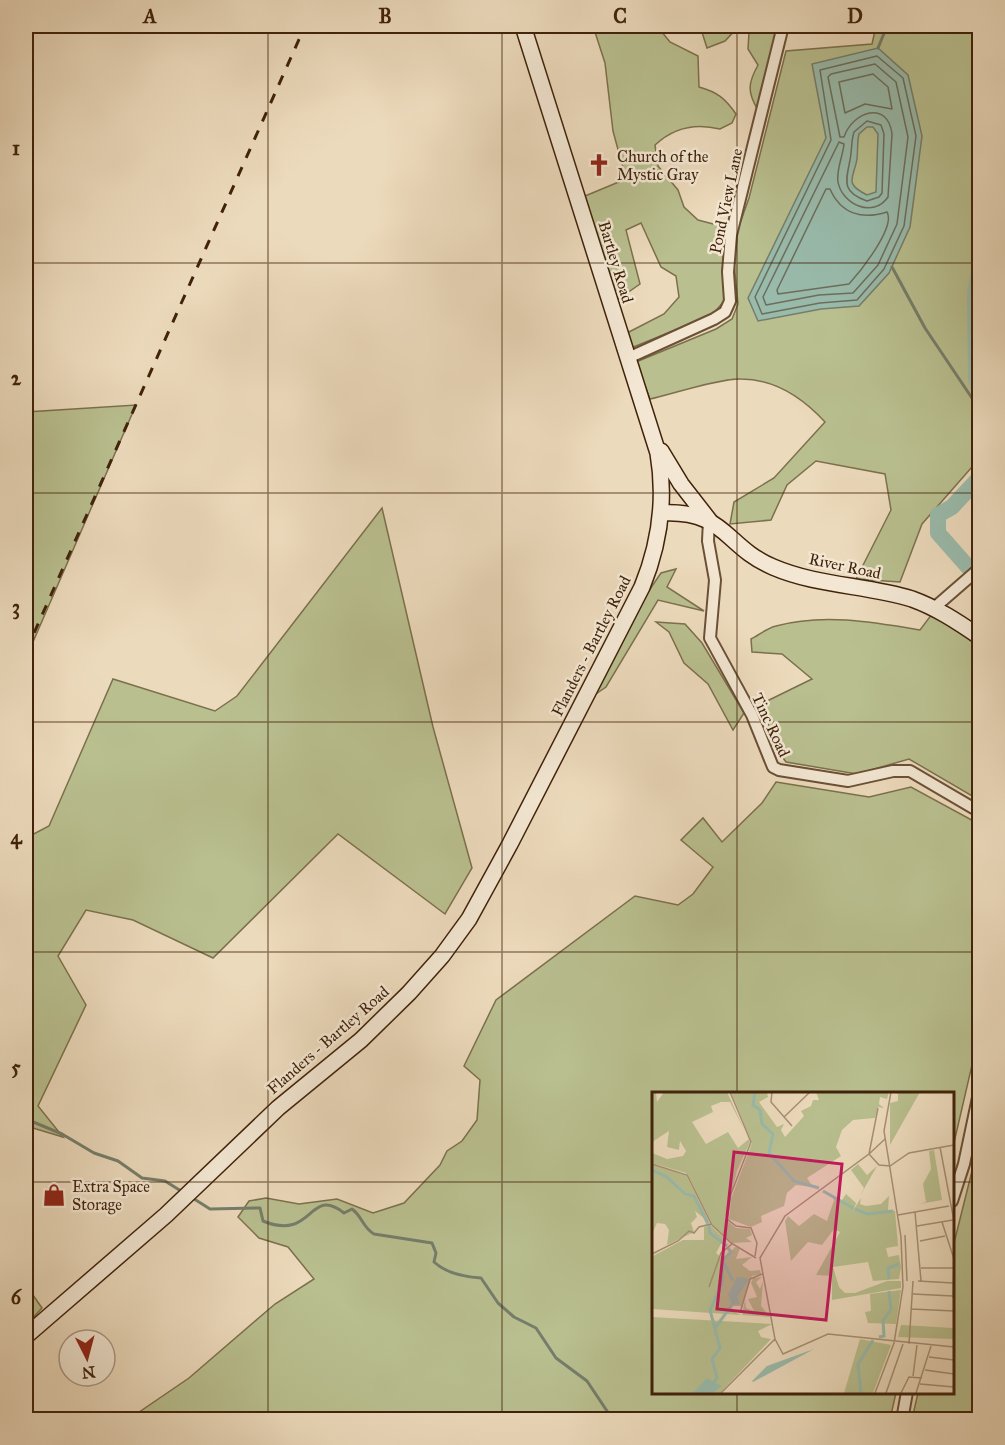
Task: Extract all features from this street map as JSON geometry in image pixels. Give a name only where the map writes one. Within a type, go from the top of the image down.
[{"type":"main road","name":"Bartley Road","points":[[523,26],[653,437],[660,468],[662,513]]},
{"type":"main road","name":"River Road","points":[[653,437],[681,484],[709,520],[751,554],[779,570],[899,596],[934,608],[980,637]]},
{"type":"main road","name":"River Road","points":[[662,513],[691,513],[709,520]]},
{"type":"main road","name":"Flanders - Bartley Road","points":[[26,1336],[166,1215],[278,1108],[361,1040],[409,993],[442,956],[469,919],[495,872],[642,587],[656,549],[662,513]]},
{"type":"street","name":"Pond View Lane","points":[[628,358],[725,312],[730,301],[728,272],[731,235],[783,26]]},
{"type":"street","name":"Tinc Road","points":[[709,520],[708,541],[715,580],[710,638],[748,708],[773,767],[840,781],[858,781],[890,772],[910,771],[980,812]]},
{"type":"street","points":[[934,608],[980,568]]},
{"type":"street","points":[[954,1195],[964,1164],[980,1088]]},
{"type":"street","points":[[902,1419],[907,1394]]},
{"type":"green space","points":[[593,26],[662,26],[661,31],[670,42],[698,56],[699,87],[720,96],[736,114],[732,123],[720,129],[685,128],[669,134],[655,145],[658,166],[678,190],[684,207],[698,220],[725,227],[727,238],[722,270],[726,299],[712,315],[631,348],[627,333],[664,314],[679,297],[676,276],[661,267],[641,223],[626,230],[640,284],[617,300],[585,196],[626,179],[613,131],[605,63]]},
{"type":"green space","points":[[700,26],[777,26],[758,110],[750,88],[758,65],[748,49],[749,32],[738,27],[725,41],[707,48]]},
{"type":"green space","points":[[876,26],[979,26],[979,459],[922,524],[900,582],[856,579],[891,510],[885,474],[816,461],[787,485],[771,520],[730,524],[734,502],[774,478],[825,422],[807,405],[776,386],[741,379],[709,384],[650,399],[636,362],[716,329],[732,319],[738,304],[734,263],[738,229],[749,198],[786,51],[872,44]]},
{"type":"green space","points":[[136,405],[26,658],[26,412]]},
{"type":"green space","points":[[382,508],[433,727],[472,868],[445,914],[338,834],[213,958],[133,920],[86,910],[58,956],[86,1005],[38,1106],[63,1137],[26,1126],[26,838],[49,826],[113,679],[215,711],[237,696]]},
{"type":"green space","points":[[676,569],[667,587],[704,611],[658,600],[606,687],[593,696],[646,595],[661,573]]},
{"type":"green space","points":[[932,614],[980,647],[979,800],[909,759],[857,774],[786,762],[773,744],[763,703],[812,679],[782,654],[752,652],[751,639],[773,627],[794,622],[830,619],[920,630]]},
{"type":"green space","points":[[656,622],[685,624],[702,643],[744,713],[733,730],[708,684],[684,663],[669,632]]},
{"type":"green space","points":[[776,782],[869,797],[911,787],[979,824],[979,1035],[954,1143],[954,1092],[652,1092],[652,1394],[896,1394],[890,1419],[129,1419],[189,1378],[275,1304],[314,1279],[288,1247],[259,1238],[238,1217],[249,1201],[266,1198],[299,1204],[337,1199],[373,1213],[404,1203],[440,1165],[447,1151],[462,1141],[477,1120],[480,1080],[464,1066],[496,1000],[635,896],[678,905],[693,894],[713,867],[681,840],[703,818],[722,842],[762,803]]},
{"type":"green space","points":[[979,1143],[979,1419],[912,1419],[918,1394],[954,1394],[954,1243]]},
{"type":"green space","points":[[26,1285],[42,1308],[26,1325]]},
{"type":"water","points":[[878,48],[908,75],[922,136],[910,227],[889,273],[859,306],[821,309],[758,321],[748,298],[826,138],[812,64]],"holes":[[[867,127],[873,127],[878,134],[876,192],[867,195],[855,187],[852,180],[859,134]]]},
{"type":"waterway","points":[[878,48],[887,26]]},
{"type":"waterway","points":[[980,264],[975,294],[976,379],[980,392]]},
{"type":"waterway","points":[[892,267],[925,328],[980,410]]},
{"type":"waterway","points":[[968,567],[938,533],[938,515],[952,507],[980,477]]},
{"type":"waterway","points":[[26,1119],[62,1134],[94,1153],[118,1161],[142,1178],[165,1181],[181,1191]]},
{"type":"waterway","points":[[191,1197],[210,1209],[260,1208],[263,1221],[280,1226],[292,1225],[323,1205],[332,1206],[344,1213],[352,1209],[367,1229],[374,1234],[432,1243],[436,1253],[434,1262],[456,1274],[481,1278],[498,1303],[514,1317],[536,1328],[556,1358],[587,1381],[613,1420]]},
{"type":"railway","points":[[26,651],[305,26]]},
{"type":"place","name":"Church of the Mystic Gray","points":[[599,165]]},
{"type":"place","name":"Extra Space Storage","points":[[54,1195]]}]
